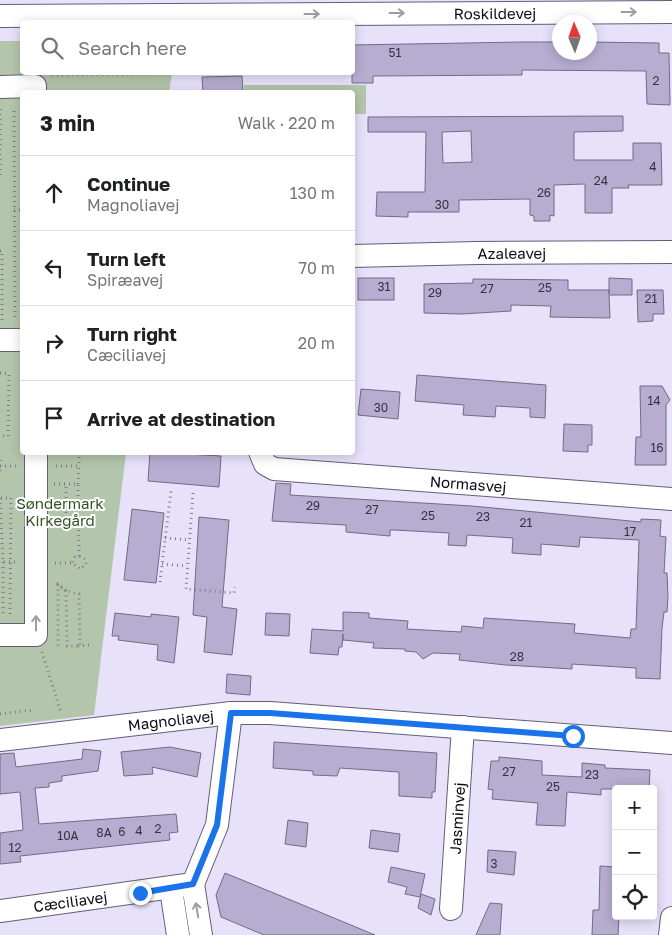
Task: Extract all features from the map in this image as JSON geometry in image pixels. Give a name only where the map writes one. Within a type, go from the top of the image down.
[{"type":"street","name":"Roskildevej","points":[[0,16],[286,7],[672,12]]},
{"type":"street","points":[[0,87],[35,89]]},
{"type":"street","name":"Azaleavej","points":[[355,256],[672,252]]},
{"type":"street","points":[[5,630],[38,641],[36,455]]},
{"type":"street","name":"Normasvej","points":[[262,458],[274,469],[672,499]]},
{"type":"street","points":[[201,935],[193,884],[217,825],[231,713]]},
{"type":"street","name":"Magnoliavej","points":[[0,740],[231,713],[270,713],[672,743]]},
{"type":"street","name":"Jasminvej","points":[[451,909],[463,727]]},
{"type":"street","name":"Cæciliavej","points":[[0,911],[171,889],[193,884]]},
{"type":"street","points":[[171,889],[178,935]]},
{"type":"street","points":[[670,935],[672,918]]},
{"type":"path","points":[[35,89],[42,75]]},
{"type":"path","points":[[0,109],[0,175]]},
{"type":"path","points":[[10,340],[14,210],[14,111]]},
{"type":"path","points":[[14,210],[20,210]]},
{"type":"path","points":[[0,251],[10,340]]},
{"type":"path","points":[[0,373],[9,374],[8,436],[0,436]]},
{"type":"path","points":[[79,455],[79,466]]},
{"type":"path","points":[[0,460],[0,474]]},
{"type":"path","points":[[50,484],[78,484],[79,556],[75,557],[72,563]]},
{"type":"path","points":[[57,484],[57,494]]},
{"type":"path","points":[[66,484],[66,532]]},
{"type":"path","points":[[160,582],[171,491]]},
{"type":"path","points":[[194,493],[186,589],[234,593],[235,587]]},
{"type":"path","points":[[1,498],[10,498],[5,630]]},
{"type":"path","points":[[165,538],[190,540]]},
{"type":"path","points":[[2,562],[1,589],[5,630]]},
{"type":"path","points":[[162,564],[188,566]]},
{"type":"path","points":[[55,580],[66,591],[79,594],[80,646]]},
{"type":"path","points":[[58,585],[58,646]]},
{"type":"path","points":[[66,591],[67,646]]},
{"type":"path","points":[[38,641],[58,646],[89,646],[89,641]]},
{"type":"path","points":[[38,641],[66,732]]},
{"type":"path","points":[[0,714],[34,710]]},
{"type":"green space","name":"Søndermark Kirkegård","points":[[0,41],[20,41],[20,75],[172,75],[169,90],[20,90],[20,455],[126,455],[94,715],[0,726]]},
{"type":"green space","points":[[244,85],[366,85],[366,114],[355,114],[355,90],[244,90]]},
{"type":"building","points":[[552,42],[552,60],[597,60],[597,42],[659,43],[659,53],[669,53],[670,105],[647,104],[646,71],[522,70],[522,75],[373,76],[373,83],[352,83],[352,75],[355,75],[355,45]]},
{"type":"building","points":[[242,76],[243,90],[203,90],[202,77]]},
{"type":"building","points":[[623,116],[623,131],[574,132],[574,160],[633,160],[633,143],[661,143],[662,185],[628,185],[629,188],[612,188],[612,213],[585,213],[585,184],[554,185],[554,216],[550,215],[550,221],[534,221],[534,216],[530,215],[530,199],[459,200],[459,212],[408,212],[408,217],[376,216],[377,192],[425,192],[426,132],[368,132],[368,117]],"holes":[[[471,131],[472,162],[443,163],[442,132]]]},
{"type":"building","points":[[358,278],[394,278],[394,300],[358,300]]},
{"type":"building","points":[[609,278],[632,279],[632,295],[609,295],[610,318],[550,317],[551,306],[511,305],[511,311],[462,314],[424,313],[424,284],[473,283],[473,279],[568,280],[568,290],[609,290]]},
{"type":"building","points":[[637,290],[663,290],[664,314],[653,314],[653,321],[638,322]]},
{"type":"building","points":[[417,375],[546,385],[545,418],[530,417],[530,408],[496,406],[495,417],[463,415],[464,405],[415,401]]},
{"type":"building","points":[[640,386],[662,386],[670,400],[666,405],[666,465],[635,465],[636,437],[641,437]]},
{"type":"building","points":[[361,389],[400,392],[398,419],[358,415]]},
{"type":"building","points":[[564,424],[592,425],[592,445],[588,445],[588,452],[563,451]]},
{"type":"building","points":[[150,455],[221,456],[219,487],[148,481]]},
{"type":"building","points":[[276,483],[291,484],[290,495],[472,506],[641,522],[641,519],[661,520],[660,536],[666,537],[664,573],[667,573],[668,597],[667,612],[664,612],[662,628],[660,679],[636,678],[636,668],[572,664],[572,669],[506,665],[459,660],[460,654],[433,653],[423,659],[416,652],[405,651],[405,649],[373,648],[374,643],[343,640],[343,634],[342,647],[339,647],[338,655],[310,653],[312,629],[343,631],[343,612],[369,613],[369,618],[408,621],[407,629],[461,632],[462,626],[483,628],[484,618],[575,624],[574,633],[630,638],[631,629],[636,629],[639,540],[580,537],[579,547],[541,544],[541,555],[512,553],[513,538],[467,535],[466,546],[448,545],[449,533],[390,530],[390,536],[346,532],[346,525],[272,521]]},
{"type":"building","points":[[132,509],[164,513],[156,583],[124,580]]},
{"type":"building","points":[[199,517],[229,520],[222,607],[237,609],[232,655],[204,652],[207,617],[193,615]]},
{"type":"building","points":[[115,613],[151,617],[151,614],[179,617],[174,663],[157,660],[158,645],[118,640],[119,636],[112,636]]},
{"type":"building","points":[[266,613],[290,614],[289,636],[265,635]]},
{"type":"building","points":[[227,674],[251,676],[250,695],[226,693]]},
{"type":"building","points":[[274,742],[437,753],[435,792],[432,792],[432,798],[399,796],[399,772],[340,768],[337,776],[313,775],[313,771],[273,768]]},
{"type":"building","points":[[170,747],[201,753],[197,777],[152,767],[153,774],[124,776],[121,752]]},
{"type":"building","points":[[83,749],[101,751],[98,771],[62,776],[62,781],[49,783],[49,787],[35,788],[39,824],[176,814],[178,832],[169,833],[170,840],[20,856],[21,862],[0,864],[0,833],[23,830],[20,792],[0,794],[0,754],[14,753],[16,767],[82,759]]},
{"type":"building","points":[[499,757],[542,761],[542,775],[582,777],[582,763],[605,765],[605,768],[650,770],[649,785],[612,785],[612,789],[601,789],[601,795],[567,792],[565,826],[536,825],[538,803],[492,799],[493,790],[488,789],[491,761],[499,761]]},
{"type":"building","points":[[288,820],[308,823],[306,847],[285,844]]},
{"type":"building","points":[[371,830],[400,834],[398,852],[369,848]]},
{"type":"building","points":[[488,850],[516,852],[514,875],[487,872]]},
{"type":"building","points":[[600,866],[612,867],[612,920],[619,920],[618,935],[592,935],[593,910],[599,910]]},
{"type":"building","points":[[391,867],[425,874],[420,897],[405,894],[407,887],[388,882]]},
{"type":"building","points":[[225,873],[375,935],[264,935],[221,917],[216,895]]},
{"type":"building","points":[[421,894],[435,899],[431,915],[418,908]]},
{"type":"building","points":[[490,903],[502,904],[500,935],[476,935]]},
{"type":"route","points":[[140,893],[193,884],[217,825],[231,713],[270,713],[573,736]]}]
